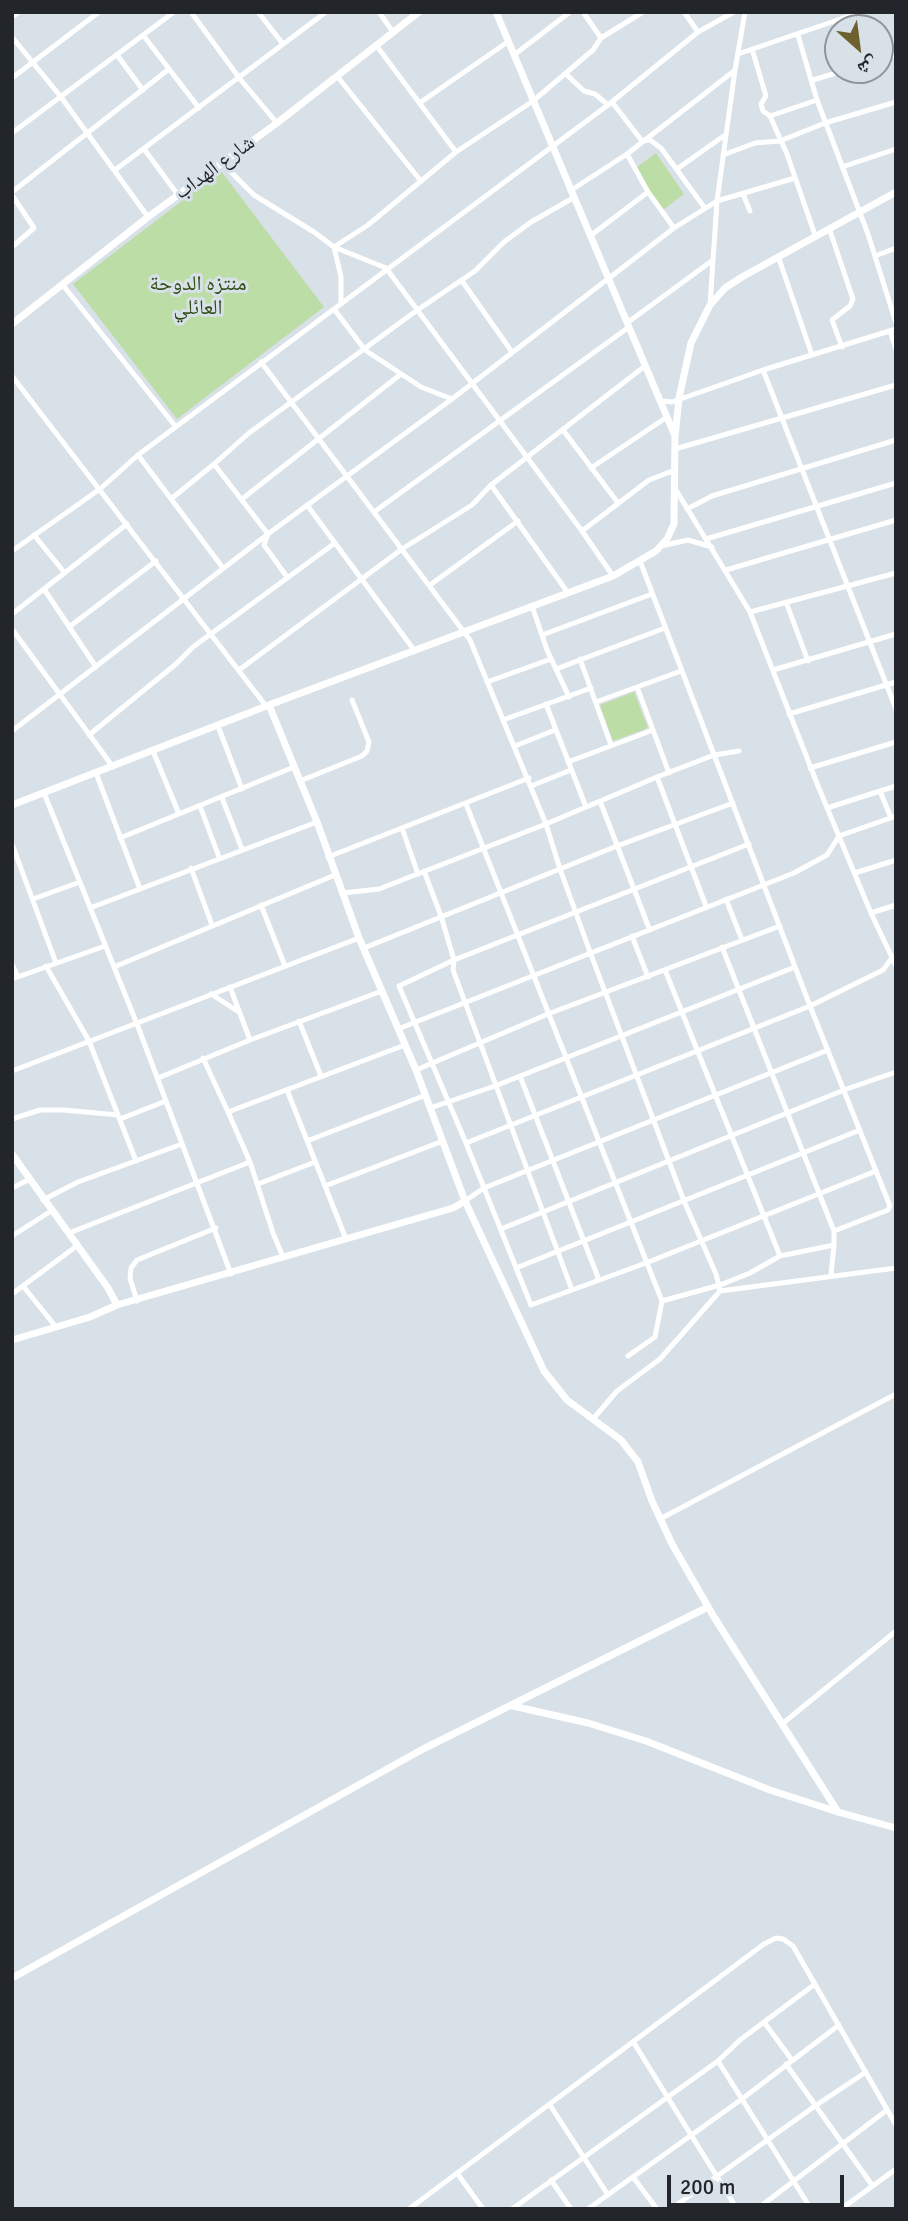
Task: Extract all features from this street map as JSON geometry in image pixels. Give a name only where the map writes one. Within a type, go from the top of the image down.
[{"type":"street","points":[[12,18],[19,12]]},
{"type":"street","points":[[12,78],[99,12]]},
{"type":"street","points":[[12,133],[174,12]]},
{"type":"street","points":[[191,12],[240,79],[277,123]]},
{"type":"street","points":[[258,12],[283,44]]},
{"type":"street","points":[[115,170],[326,12]]},
{"type":"street","points":[[379,12],[393,32]]},
{"type":"street","name":"شارع الهداب","points":[[12,324],[148,217],[223,164],[419,12]]},
{"type":"street","points":[[496,12],[675,437]]},
{"type":"street","points":[[514,55],[570,12]]},
{"type":"street","points":[[583,12],[601,38]]},
{"type":"street","points":[[334,247],[368,225],[456,152],[533,101],[593,50],[601,38],[643,12]]},
{"type":"street","points":[[684,12],[698,32]]},
{"type":"street","points":[[13,550],[100,489],[138,455],[610,103],[698,32],[734,12]]},
{"type":"street","points":[[710,304],[717,201],[745,12]]},
{"type":"street","points":[[738,54],[824,25]]},
{"type":"street","points":[[143,35],[199,108]]},
{"type":"street","points":[[798,35],[817,100],[860,212],[896,323]]},
{"type":"street","points":[[12,37],[61,97],[148,217]]},
{"type":"street","points":[[421,102],[509,41]]},
{"type":"street","points":[[376,46],[421,102],[456,152]]},
{"type":"street","points":[[752,48],[766,96],[761,104],[763,111],[769,116],[795,177],[815,236]]},
{"type":"street","points":[[117,55],[144,89]]},
{"type":"street","points":[[12,247],[34,228],[12,193],[169,69]]},
{"type":"street","points":[[171,499],[249,433],[416,311],[462,281],[504,242],[627,154],[735,70]]},
{"type":"street","points":[[566,74],[584,91],[610,103],[642,141],[655,143],[704,207]]},
{"type":"street","points":[[338,76],[420,180]]},
{"type":"street","points":[[813,80],[824,77]]},
{"type":"street","points":[[769,116],[817,100]]},
{"type":"street","points":[[723,155],[755,143],[780,141],[825,123],[896,102]]},
{"type":"street","points":[[677,169],[725,135]]},
{"type":"street","points":[[144,149],[178,195]]},
{"type":"street","points":[[842,167],[896,149]]},
{"type":"street","points":[[627,154],[648,192],[674,228]]},
{"type":"street","points":[[223,164],[254,195],[334,247],[386,268],[613,576]]},
{"type":"street","points":[[12,731],[223,568],[452,399],[674,228],[717,201],[795,177]]},
{"type":"street","points":[[590,236],[648,192]]},
{"type":"street","points":[[661,546],[674,524],[675,437],[679,398],[691,343],[710,304],[730,284],[896,192]]},
{"type":"street","points":[[743,194],[750,211]]},
{"type":"street","points":[[829,228],[853,299],[850,306],[832,320],[842,347]]},
{"type":"street","points":[[334,247],[341,277],[341,303]]},
{"type":"street","points":[[875,256],[896,248]]},
{"type":"street","points":[[778,257],[812,355]]},
{"type":"street","points":[[374,512],[499,422],[713,260]]},
{"type":"street","points":[[462,281],[512,352]]},
{"type":"street","points":[[62,284],[176,428]]},
{"type":"street","points":[[334,309],[365,350],[421,387],[452,399]]},
{"type":"street","points":[[660,401],[672,402],[763,370],[893,330],[896,349]]},
{"type":"street","points":[[261,362],[464,631],[529,778],[590,953],[720,1288]]},
{"type":"street","points":[[239,670],[402,549],[472,505],[491,485],[645,366]]},
{"type":"street","points":[[763,370],[896,709]]},
{"type":"street","points":[[242,499],[401,374]]},
{"type":"street","points":[[12,376],[268,706],[317,822],[359,938],[426,1095],[465,1201],[544,1371],[567,1400],[621,1440],[638,1462],[660,1519],[708,1607],[838,1812]]},
{"type":"street","points":[[675,449],[896,385]]},
{"type":"street","points":[[591,468],[667,417]]},
{"type":"street","points":[[563,430],[618,503]]},
{"type":"street","points":[[687,509],[712,496],[896,440]]},
{"type":"street","points":[[138,455],[223,568]]},
{"type":"street","points":[[214,464],[268,534]]},
{"type":"street","points":[[582,531],[649,480],[675,470]]},
{"type":"street","points":[[706,539],[896,483]]},
{"type":"street","points":[[491,485],[568,593]]},
{"type":"street","points":[[676,490],[750,612],[810,768],[871,913],[896,965]]},
{"type":"street","points":[[307,505],[414,650]]},
{"type":"street","points":[[726,570],[896,520]]},
{"type":"street","points":[[430,585],[517,522]]},
{"type":"street","points":[[12,614],[127,524]]},
{"type":"street","points":[[268,534],[264,545],[288,577]]},
{"type":"street","points":[[34,535],[64,572]]},
{"type":"street","points":[[12,805],[613,576],[661,546],[684,540],[712,547]]},
{"type":"street","points":[[89,735],[193,647],[335,543]]},
{"type":"street","points":[[69,627],[156,561]]},
{"type":"street","points":[[640,561],[890,1208],[834,1231]]},
{"type":"street","points":[[750,612],[896,573]]},
{"type":"street","points":[[44,589],[96,667]]},
{"type":"street","points":[[542,635],[652,594]]},
{"type":"street","points":[[786,602],[808,661]]},
{"type":"street","points":[[532,606],[551,659],[569,697]]},
{"type":"street","points":[[556,669],[664,628]]},
{"type":"street","points":[[12,629],[113,767]]},
{"type":"street","points":[[773,670],[896,634]]},
{"type":"street","points":[[487,682],[551,659]]},
{"type":"street","points":[[580,659],[611,746]]},
{"type":"street","points":[[596,702],[681,671]]},
{"type":"street","points":[[789,714],[896,682]]},
{"type":"street","points":[[637,687],[669,773]]},
{"type":"street","points":[[503,719],[591,688]]},
{"type":"street","points":[[300,781],[362,756],[367,751],[369,742],[352,700]]},
{"type":"street","points":[[546,705],[586,807]]},
{"type":"street","points":[[218,726],[242,789]]},
{"type":"street","points":[[515,746],[555,730]]},
{"type":"street","points":[[568,762],[653,730]]},
{"type":"street","points":[[810,768],[896,742]]},
{"type":"street","points":[[153,751],[179,814]]},
{"type":"street","points":[[343,893],[373,891],[714,755],[739,751]]},
{"type":"street","points":[[121,838],[294,767]]},
{"type":"street","points":[[531,786],[571,770]]},
{"type":"street","points":[[96,773],[140,889]]},
{"type":"street","points":[[657,777],[706,906]]},
{"type":"street","points":[[328,857],[529,778]]},
{"type":"street","points":[[827,808],[896,786]]},
{"type":"street","points":[[398,1029],[814,864],[827,855],[839,836],[893,817],[880,791]]},
{"type":"street","points":[[44,793],[158,1078],[231,1274]]},
{"type":"street","points":[[222,798],[242,849]]},
{"type":"street","points":[[600,801],[649,928]]},
{"type":"street","points":[[364,948],[617,846],[733,803]]},
{"type":"street","points":[[466,804],[662,1301],[655,1337],[628,1356]]},
{"type":"street","points":[[200,806],[219,857]]},
{"type":"street","points":[[90,908],[317,822]]},
{"type":"street","points":[[402,828],[441,916],[454,960],[453,970],[572,1290]]},
{"type":"street","points":[[12,844],[56,963]]},
{"type":"street","points":[[749,845],[454,960],[398,986],[466,1143],[531,1305],[646,1263],[876,1171]]},
{"type":"street","points":[[855,873],[896,860]]},
{"type":"street","points":[[12,868],[20,864]]},
{"type":"street","points":[[191,868],[212,925]]},
{"type":"street","points":[[114,967],[335,875]]},
{"type":"street","points":[[33,899],[80,883]]},
{"type":"street","points":[[726,899],[742,940]]},
{"type":"street","points":[[261,905],[285,966]]},
{"type":"street","points":[[871,913],[896,905]]},
{"type":"street","points":[[416,1070],[548,1014],[780,926]]},
{"type":"street","points":[[632,936],[648,976]]},
{"type":"street","points":[[12,1070],[359,938]]},
{"type":"street","points":[[12,964],[15,978],[105,946]]},
{"type":"street","points":[[722,947],[834,1231],[831,1275]]},
{"type":"street","points":[[466,1143],[810,1006],[883,970],[894,957]]},
{"type":"street","points":[[46,966],[89,1041],[136,1161]]},
{"type":"street","points":[[430,1108],[495,1086],[795,967]]},
{"type":"street","points":[[665,970],[780,1256]]},
{"type":"street","points":[[230,987],[250,1040]]},
{"type":"street","points":[[158,1078],[203,1058],[382,991]]},
{"type":"street","points":[[211,994],[239,1012]]},
{"type":"street","points":[[299,1021],[321,1076]]},
{"type":"street","points":[[228,1112],[405,1045]]},
{"type":"street","points":[[12,1340],[90,1317],[117,1305],[453,1208],[484,1188],[828,1050]]},
{"type":"street","points":[[203,1058],[250,1162],[283,1257]]},
{"type":"street","points":[[500,1229],[844,1090],[896,1072]]},
{"type":"street","points":[[520,1076],[599,1280]]},
{"type":"street","points":[[287,1090],[346,1239]]},
{"type":"street","points":[[307,1141],[426,1095]]},
{"type":"street","points":[[12,1119],[40,1110],[64,1110],[119,1117],[166,1101]]},
{"type":"street","points":[[516,1268],[860,1129]]},
{"type":"street","points":[[325,1186],[443,1142]]},
{"type":"street","points":[[43,1200],[78,1182],[182,1144]]},
{"type":"street","points":[[12,1154],[108,1288],[117,1305]]},
{"type":"street","points":[[69,1233],[250,1162]]},
{"type":"street","points":[[258,1184],[315,1162]]},
{"type":"street","points":[[12,1188],[30,1179]]},
{"type":"street","points":[[12,1236],[51,1211]]},
{"type":"street","points":[[137,1301],[130,1278],[131,1268],[136,1260],[216,1228]]},
{"type":"street","points":[[12,1294],[78,1245]]},
{"type":"street","points":[[593,1419],[617,1391],[660,1359],[720,1288],[780,1256],[834,1245]]},
{"type":"street","points":[[662,1301],[720,1288],[896,1268]]},
{"type":"street","points":[[23,1286],[56,1327]]},
{"type":"street","points":[[660,1519],[896,1394]]},
{"type":"street","points":[[14,1977],[423,1749],[708,1607]]},
{"type":"street","points":[[782,1724],[896,1631]]},
{"type":"street","points":[[512,1706],[588,1723],[646,1741],[770,1790],[896,1828]]},
{"type":"street","points":[[409,2209],[770,1940],[783,1938],[789,1941],[896,2124]]},
{"type":"street","points":[[512,2209],[718,2061],[815,1984]]},
{"type":"street","points":[[764,2022],[815,2106],[872,2186]]},
{"type":"street","points":[[588,2209],[742,2099],[839,2025]]},
{"type":"street","points":[[634,2043],[737,2209]]},
{"type":"street","points":[[718,2061],[811,2209]]},
{"type":"street","points":[[671,2209],[866,2072]]},
{"type":"street","points":[[550,2105],[608,2195]]},
{"type":"street","points":[[757,2209],[887,2110]]},
{"type":"street","points":[[841,2209],[896,2169]]},
{"type":"street","points":[[457,2173],[483,2209]]},
{"type":"street","points":[[633,2177],[657,2209]]},
{"type":"street","points":[[551,2180],[571,2209]]},
{"type":"green space","points":[[656,153],[684,194],[663,210],[633,170]]},
{"type":"green space","name":"منتزه الدوحة العائلي","points":[[221,171],[324,307],[177,419],[73,284]]},
{"type":"green space","points":[[634,692],[648,728],[613,741],[600,705]]}]
